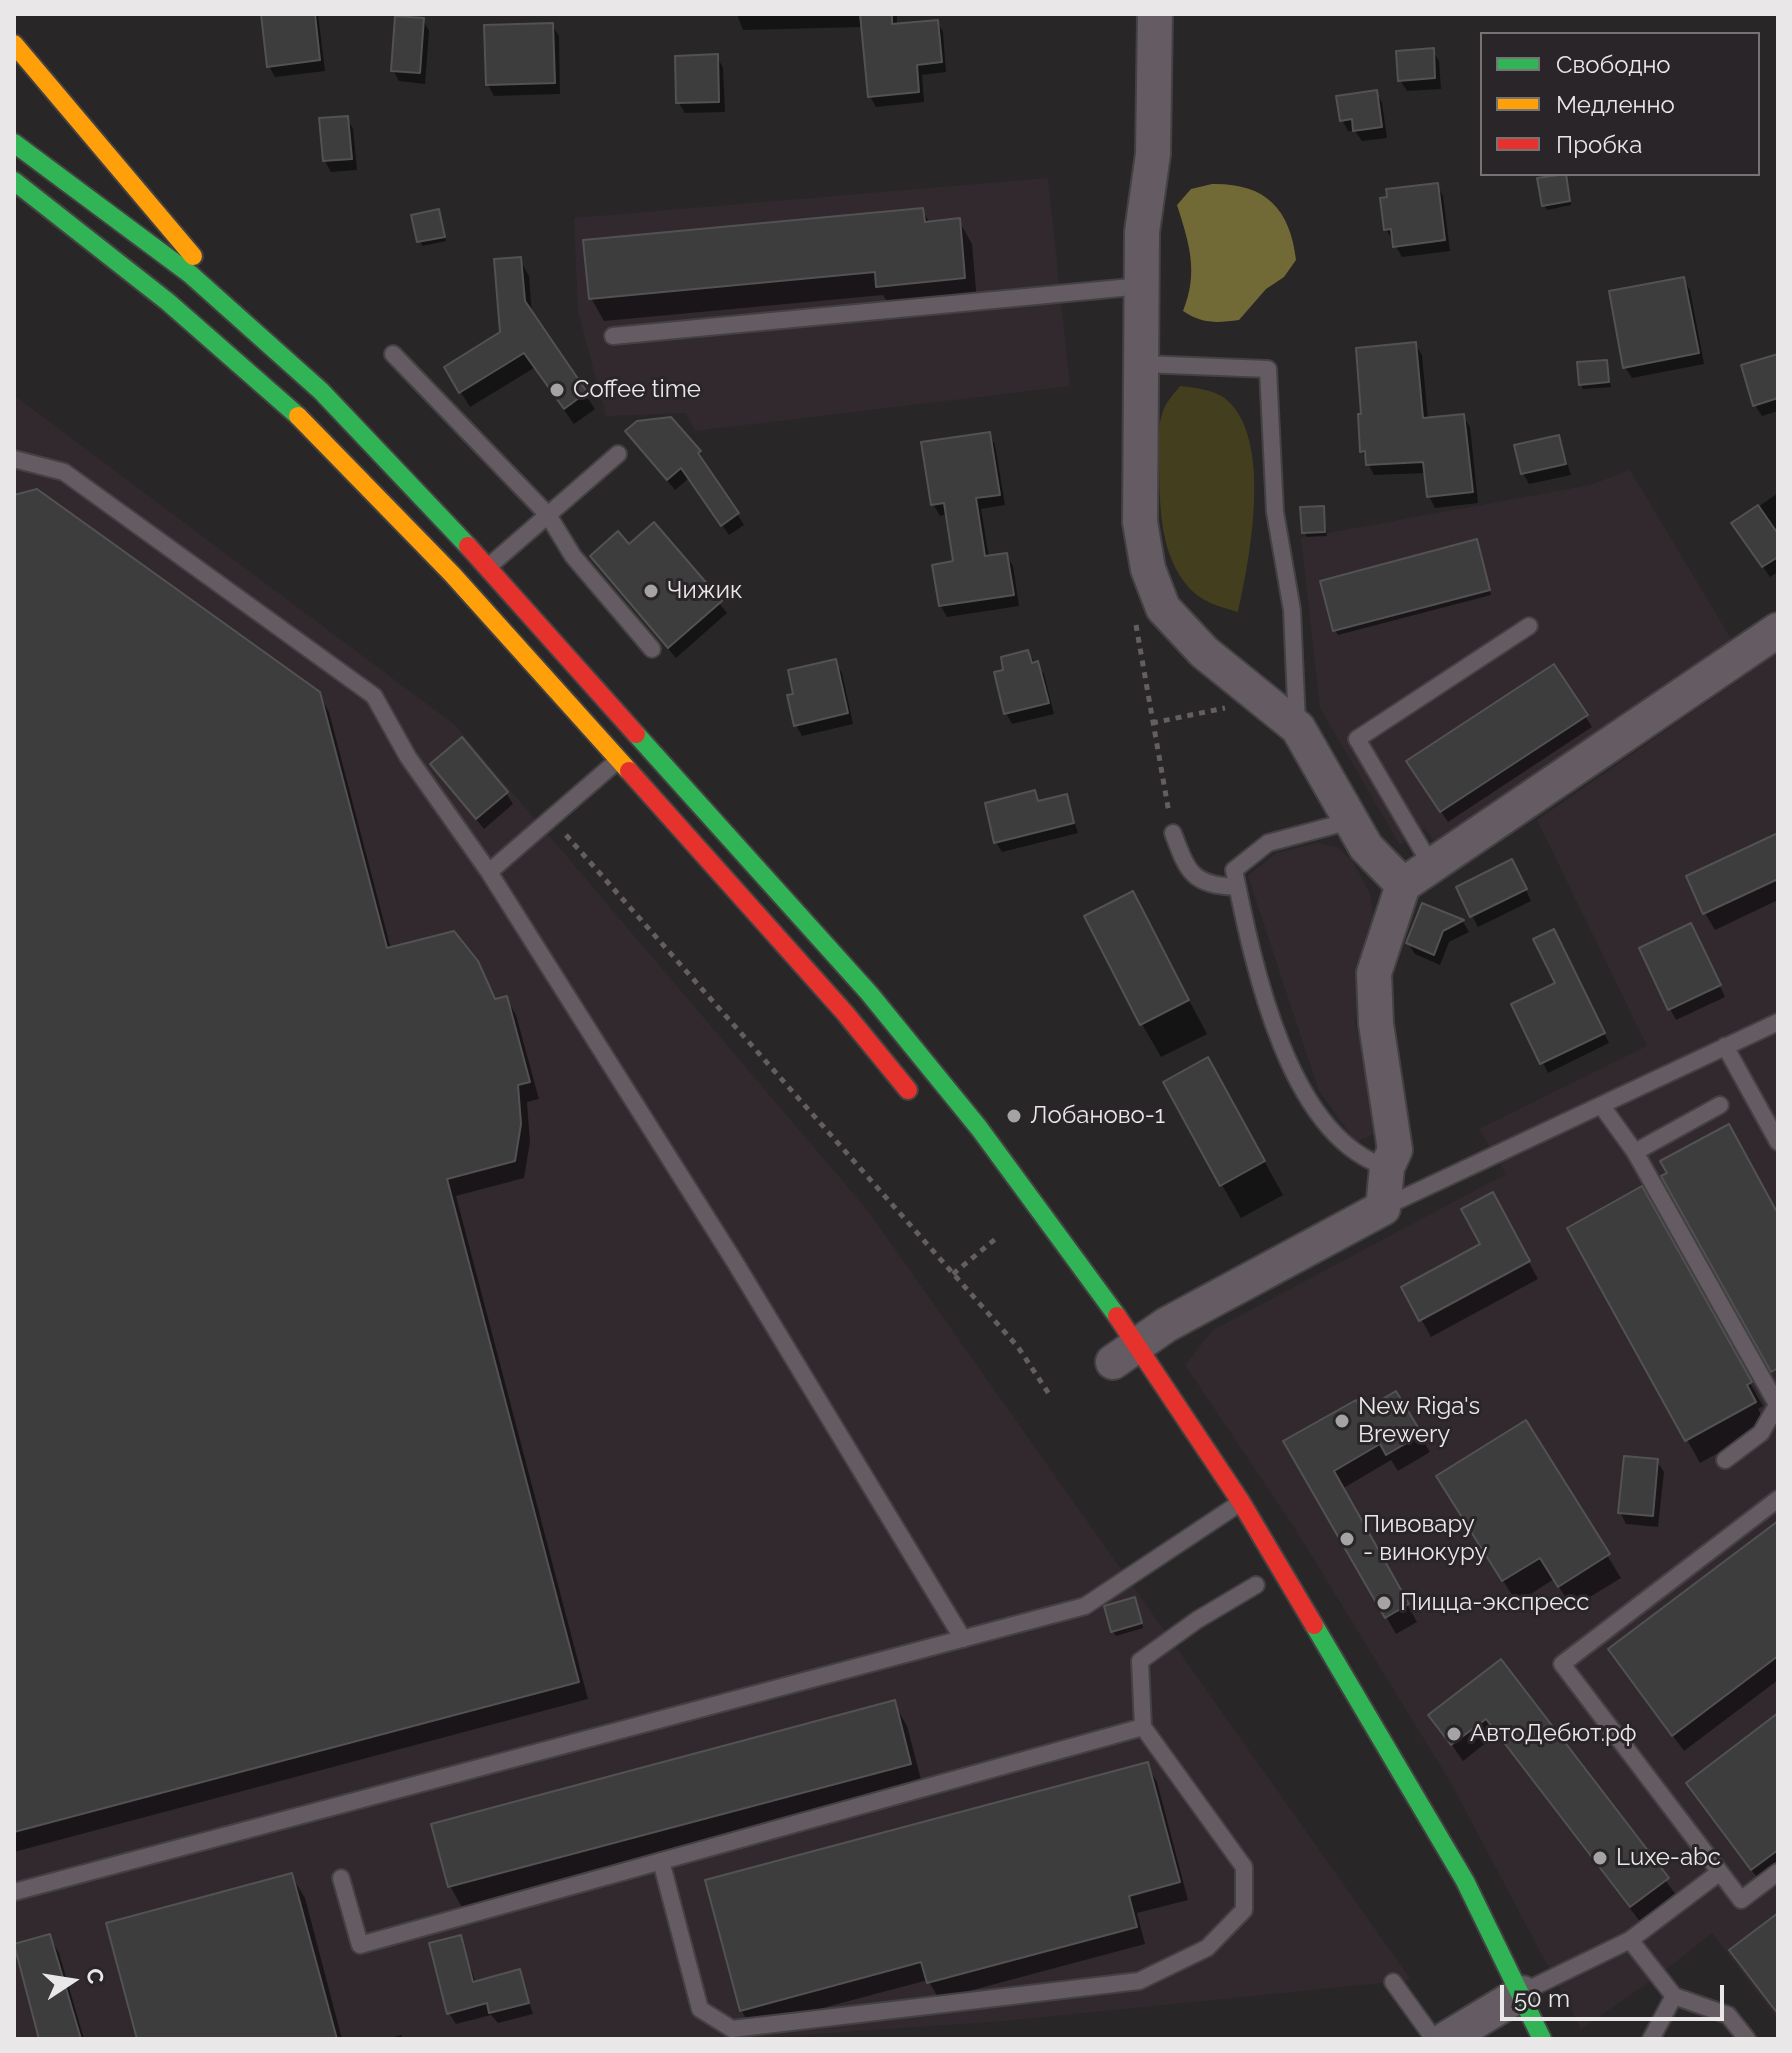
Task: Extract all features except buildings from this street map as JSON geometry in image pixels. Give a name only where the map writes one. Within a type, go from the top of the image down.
[{"type":"main road","points":[[14,44],[55,105],[250,328]]},
{"type":"main road","points":[[923,1107],[845,1013],[440,561],[316,433],[195,321],[14,178],[27,145],[190,274],[321,391],[487,568],[869,993],[1005,1162],[1119,1358],[1241,1502],[1404,1772],[1465,1881],[1503,2006],[1542,2039]]},
{"type":"street","points":[[1155,14],[1153,154],[1142,232],[1140,522],[1148,569],[1163,608],[1204,652],[1298,728],[1366,847],[1403,885]]},
{"type":"street","points":[[1119,1358],[1166,1325],[1383,1208],[1387,1167],[1395,1150],[1376,1024],[1374,973],[1403,885],[1778,630]]},
{"type":"street","points":[[1446,2039],[1503,2006]]},
{"type":"lane","points":[[613,336],[1142,286]]},
{"type":"lane","points":[[393,354],[548,515],[573,556],[652,649]]},
{"type":"lane","points":[[1143,364],[1268,369],[1275,512],[1292,610],[1298,728]]},
{"type":"lane","points":[[487,568],[618,454]]},
{"type":"lane","points":[[14,459],[64,472],[374,696],[408,757],[489,872],[733,1259],[963,1639]]},
{"type":"lane","points":[[1431,865],[1357,739],[1529,626]]},
{"type":"lane","points":[[489,872],[641,740]]},
{"type":"lane","points":[[1350,821],[1268,843],[1234,870],[1258,986],[1292,1069],[1330,1127],[1366,1161],[1387,1167]]},
{"type":"lane","points":[[1173,833],[1187,870],[1208,885],[1237,887]]},
{"type":"lane","points":[[1383,1208],[1778,1022]]},
{"type":"lane","points":[[1725,1046],[1778,1142]]},
{"type":"lane","points":[[1601,1105],[1635,1152],[1777,1407],[1761,1433],[1725,1460]]},
{"type":"lane","points":[[1635,1152],[1720,1105]]},
{"type":"lane","points":[[1778,1499],[1562,1664],[1741,1900],[1778,1872]]},
{"type":"lane","points":[[14,1892],[1085,1606],[1241,1502]]},
{"type":"lane","points":[[661,1861],[700,2009],[732,2029],[1139,1981],[1207,1948],[1244,1910],[1244,1867],[1143,1727],[1140,1661],[1256,1585]]},
{"type":"lane","points":[[341,1878],[360,1945],[1143,1727]]},
{"type":"lane","points":[[1503,2006],[1630,1940],[1720,1872]]},
{"type":"lane","points":[[1630,1940],[1674,1996],[1728,2015],[1747,2039]]},
{"type":"lane","points":[[1393,1982],[1434,2039]]},
{"type":"lane","points":[[1651,2039],[1674,1996]]},
{"type":"path","points":[[1135,620],[1173,833]]},
{"type":"path","points":[[1152,723],[1226,708],[1248,688]]},
{"type":"path","points":[[553,819],[1018,1347],[1049,1394]]},
{"type":"path","points":[[953,1274],[999,1236]]},
{"type":"shaded area","points":[[1048,178],[1070,386],[695,431],[686,413],[606,416],[578,312],[574,218]]},
{"type":"shaded area","points":[[1212,184],[1247,188],[1272,202],[1288,226],[1293,242],[1296,260],[1284,277],[1266,289],[1239,320],[1210,322],[1183,311],[1191,270],[1177,205],[1191,189]]},
{"type":"shaded area","points":[[1180,386],[1208,390],[1226,399],[1243,423],[1251,447],[1254,475],[1252,534],[1238,612],[1218,606],[1194,593],[1179,574],[1166,543],[1161,510],[1159,429],[1164,408]]},
{"type":"shaded area","points":[[14,395],[455,725],[868,1211],[1411,1980],[1004,2021],[742,2039],[14,2039]]},
{"type":"shaded area","points":[[1630,470],[1731,639],[1434,841],[1425,828],[1400,845],[1320,708],[1301,538],[1590,485]]},
{"type":"shaded area","points":[[1778,653],[1778,2020],[1712,1933],[1658,1976],[1581,2029],[1451,1783],[1292,1524],[1185,1365],[1213,1330],[1506,1174],[1479,1129],[1647,1046],[1537,820]]},
{"type":"shaded area","points":[[1317,843],[1337,847],[1353,862],[1370,893],[1374,919],[1362,959],[1355,1023],[1383,1130],[1356,1142],[1319,1091],[1248,876],[1276,853]]},
{"type":"traffic: fast","points":[[14,143],[190,274],[321,391],[468,546]]},
{"type":"traffic: fast","points":[[14,181],[168,302],[298,416]]},
{"type":"traffic: fast","points":[[636,734],[869,993],[979,1128],[1117,1316]]},
{"type":"traffic: fast","points":[[1314,1625],[1465,1881],[1542,2039]]},
{"type":"traffic: slow","points":[[14,44],[193,256]]},
{"type":"traffic: slow","points":[[298,416],[452,574],[629,771]]},
{"type":"traffic: jam","points":[[468,546],[636,734]]},
{"type":"traffic: jam","points":[[629,771],[845,1013],[908,1090]]},
{"type":"traffic: jam","points":[[1117,1316],[1241,1502],[1314,1625]]},
{"type":"place","name":"Coffee time","points":[[557,390]]},
{"type":"place","name":"Чижик","points":[[651,591]]},
{"type":"place","name":"Лобаново-1","points":[[1014,1116]]},
{"type":"place","name":"New Riga's Brewery","points":[[1342,1421]]},
{"type":"place","name":"Пивовару - винокуру","points":[[1347,1539]]},
{"type":"place","name":"Пицца-экспресс","points":[[1384,1603]]},
{"type":"place","name":"АвтоДебют.рф","points":[[1454,1734]]},
{"type":"place","name":"Luxe-abc","points":[[1600,1858]]}]
